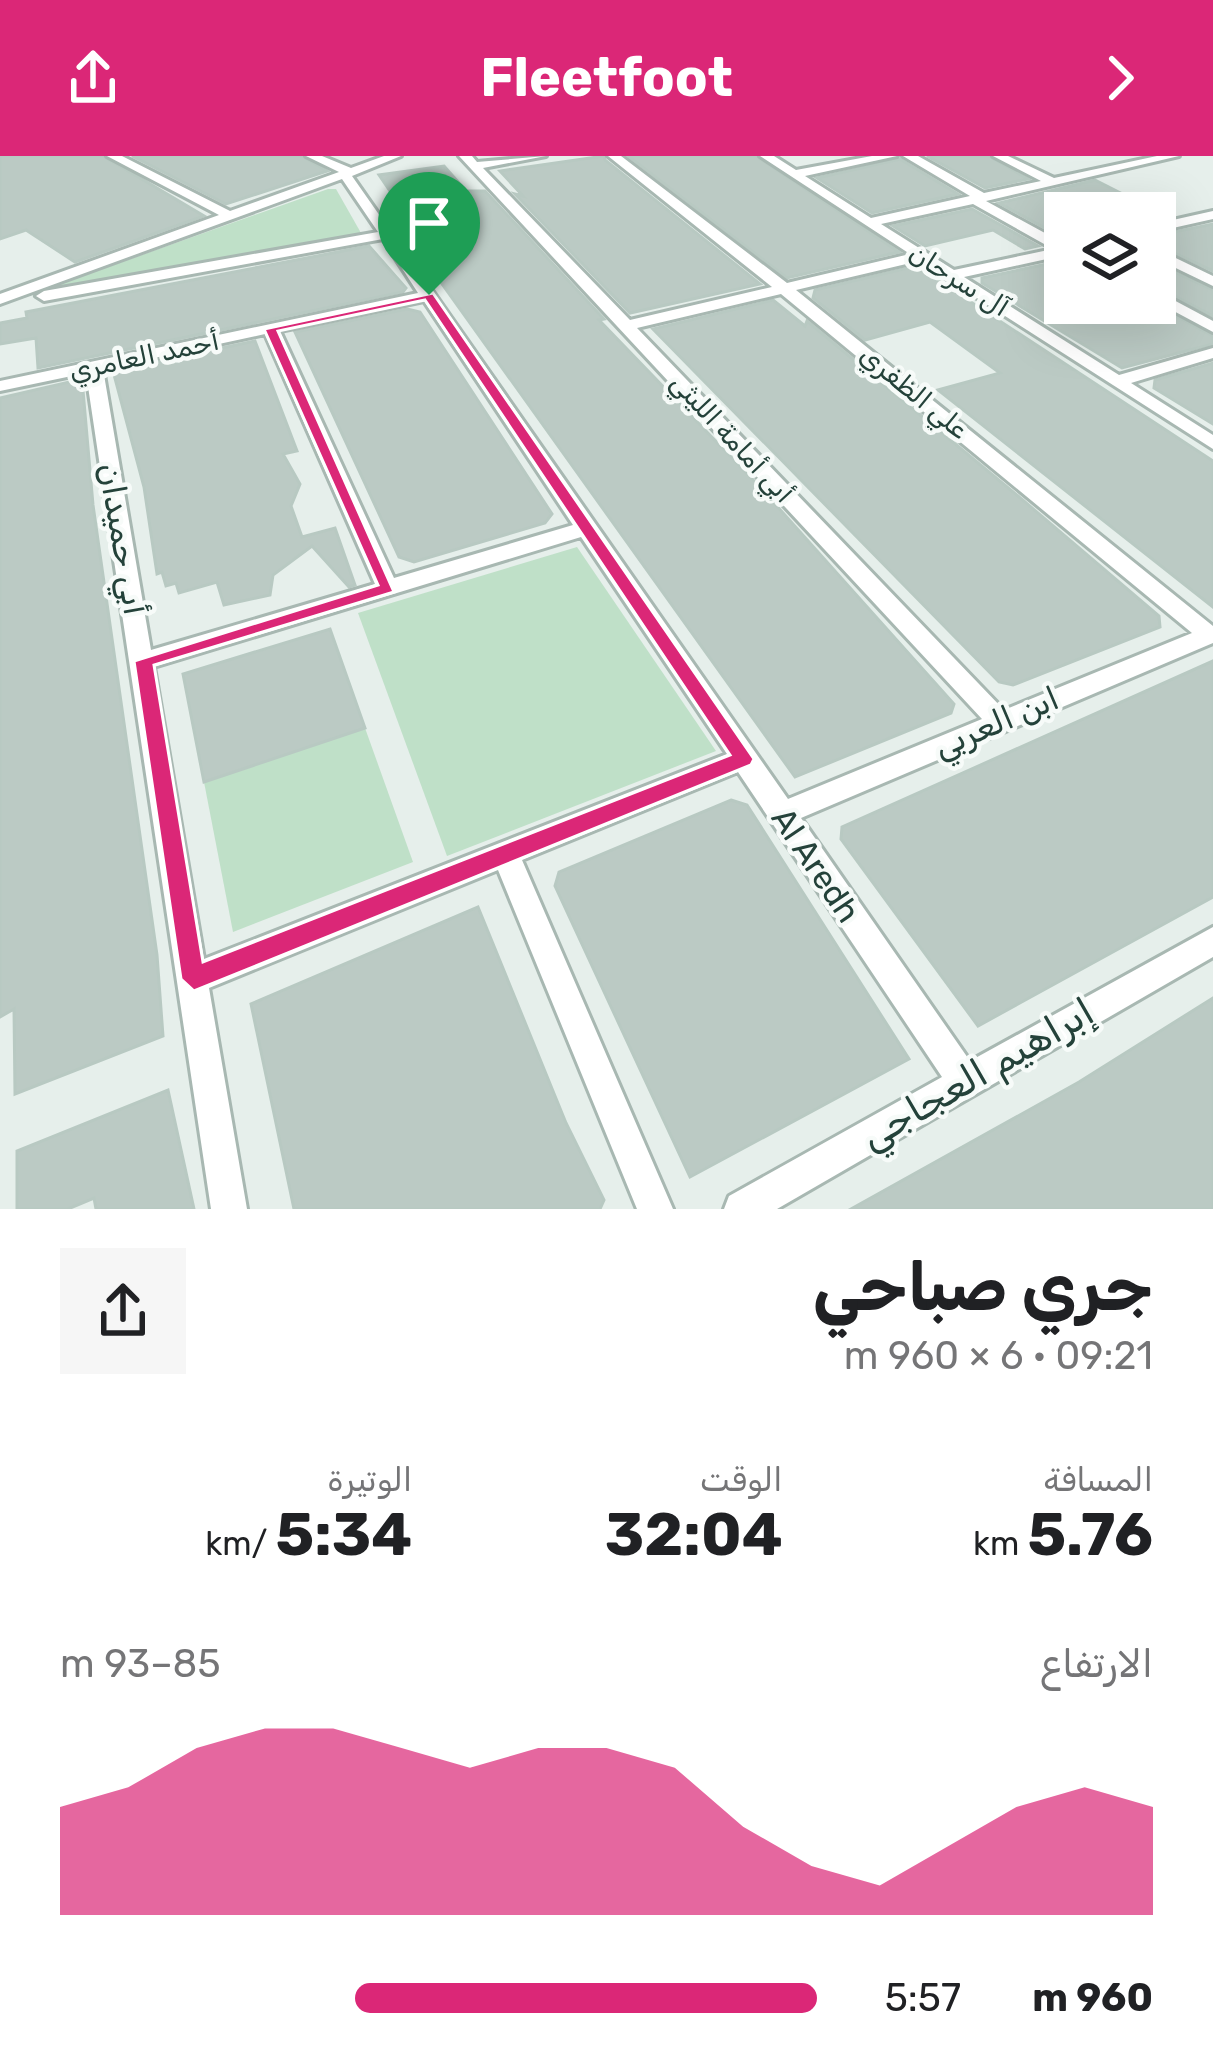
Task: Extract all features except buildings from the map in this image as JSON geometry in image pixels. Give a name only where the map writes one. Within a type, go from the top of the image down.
[{"type":"street","points":[[113,156],[230,215]]},
{"type":"street","points":[[312,156],[347,173]]},
{"type":"street","points":[[0,302],[395,156]]},
{"type":"street","points":[[469,161],[540,156]]},
{"type":"street","name":"علي الظفري","points":[[614,156],[786,288],[1211,634]]},
{"type":"street","name":"آل سرحان","points":[[766,156],[917,257],[953,275],[1213,442]]},
{"type":"street","points":[[795,174],[891,156]]},
{"type":"street","points":[[909,156],[1044,238]]},
{"type":"street","points":[[999,156],[1050,181]]},
{"type":"street","points":[[870,222],[1173,156]]},
{"type":"street","name":"أبي أمامة الليثي","points":[[469,161],[998,720]]},
{"type":"street","name":"Al Aredh","points":[[347,173],[384,235],[963,1079]]},
{"type":"street","points":[[1176,223],[1213,215]]},
{"type":"street","points":[[0,302],[384,235]]},
{"type":"street","points":[[953,275],[1044,256]]},
{"type":"street","points":[[626,326],[917,257]]},
{"type":"street","points":[[1176,263],[1213,282]]},
{"type":"street","name":"أحمد العامري","points":[[0,386],[429,295]]},
{"type":"street","points":[[1176,307],[1213,327]]},
{"type":"street","points":[[271,329],[388,588]]},
{"type":"street","points":[[1118,381],[1213,353]]},
{"type":"street","name":"أبي حميدان","points":[[94,367],[229,1209]]},
{"type":"street","points":[[143,661],[587,528]]},
{"type":"street","name":"ابن العربي","points":[[781,814],[1211,634]]},
{"type":"street","points":[[194,979],[743,759]]},
{"type":"street","points":[[506,856],[655,1209]]},
{"type":"street","name":"إبراهيم العجاجي","points":[[742,1209],[963,1079],[1213,941]]},
{"type":"green space","points":[[336,189],[361,233],[23,297]]},
{"type":"green space","points":[[577,547],[716,751],[447,856],[358,613]]},
{"type":"green space","points":[[365,728],[413,862],[233,932],[204,782]]},
{"type":"route","points":[[429,295],[743,759],[194,979],[143,661],[388,588],[271,329],[429,295]]}]
